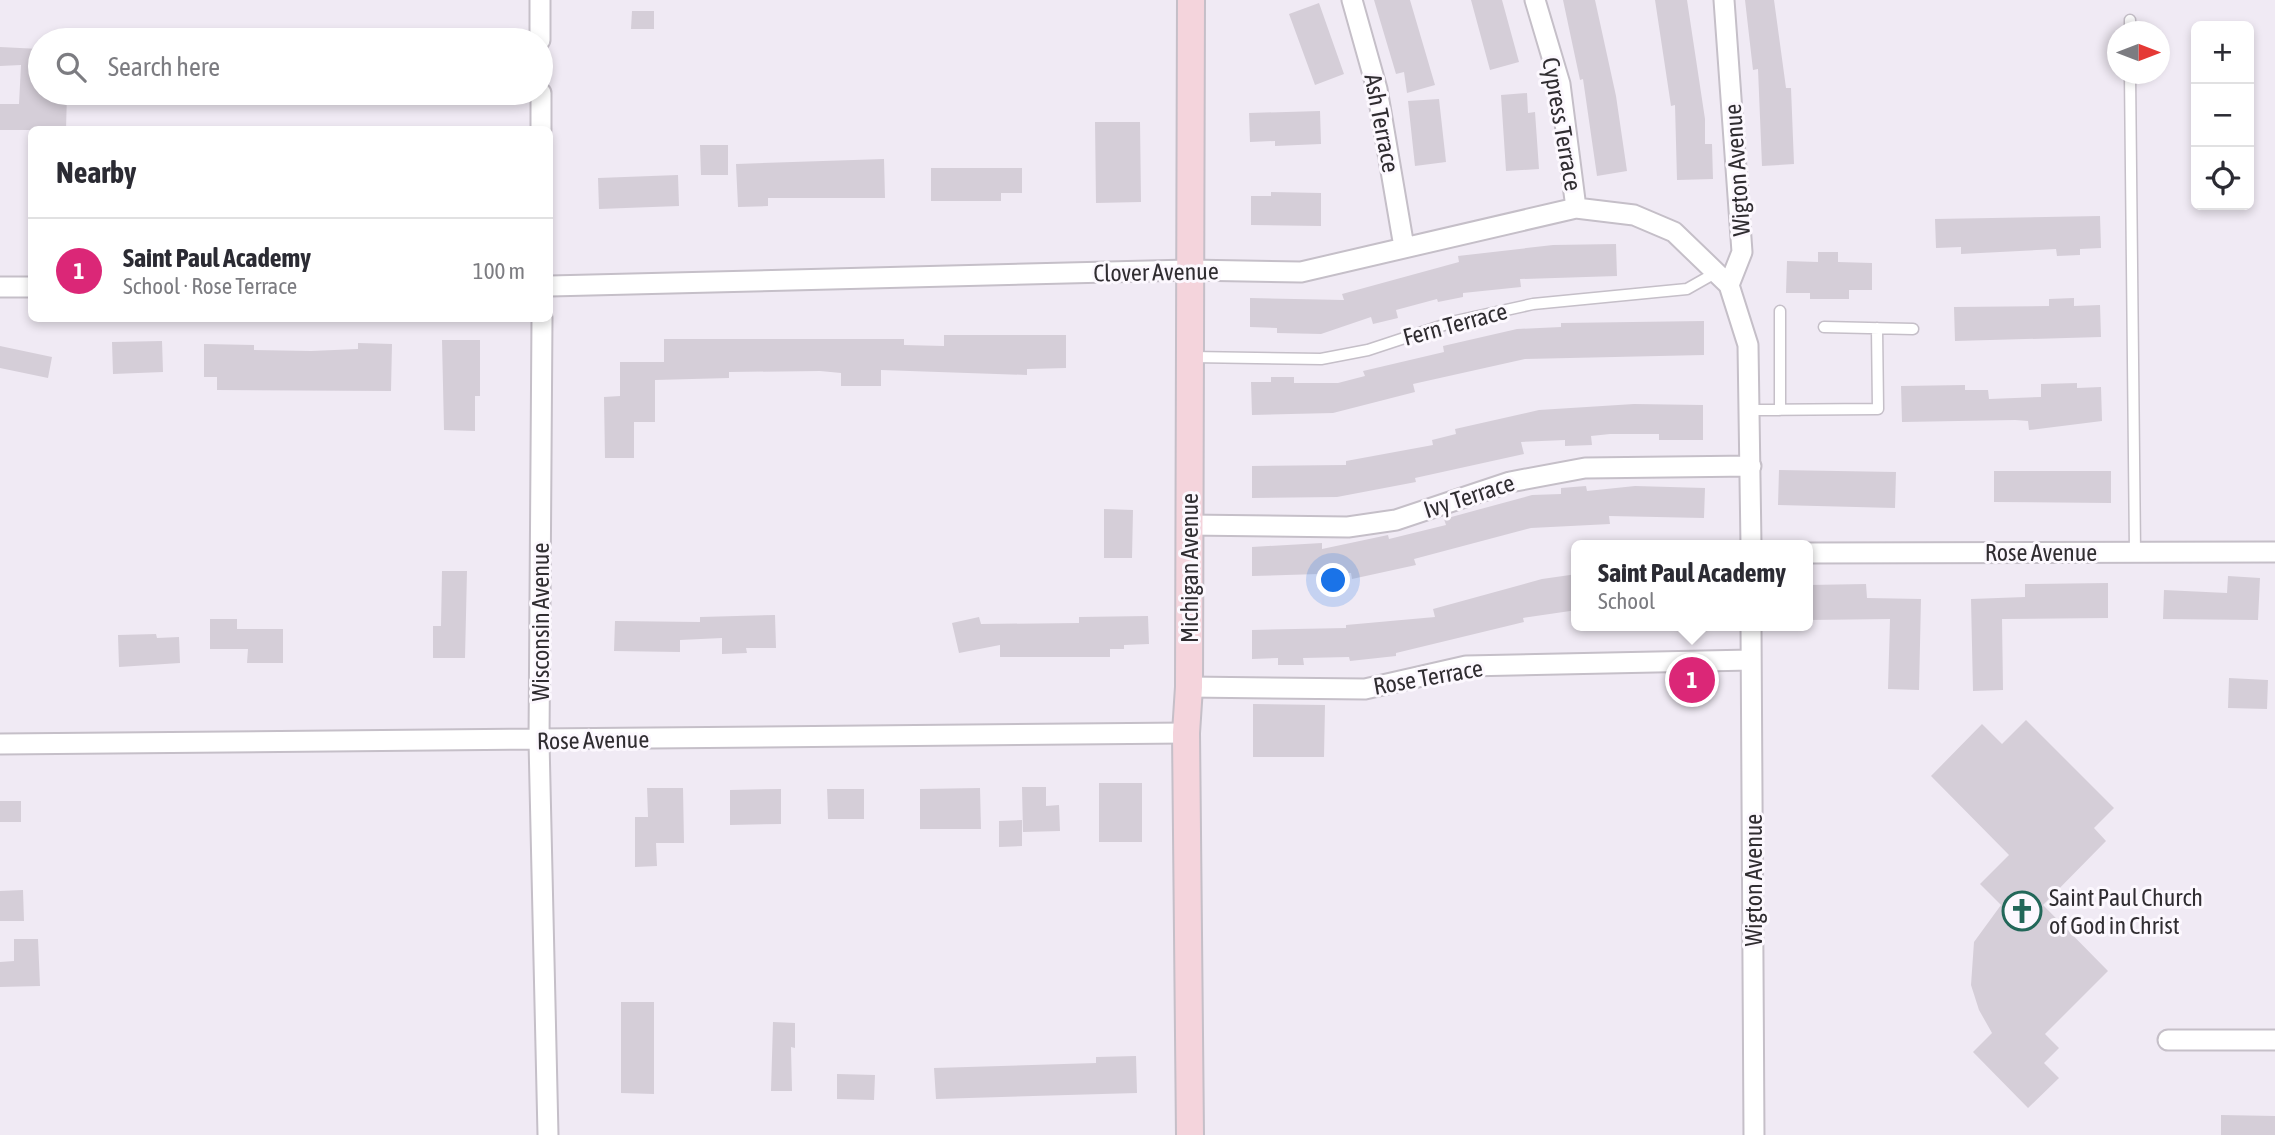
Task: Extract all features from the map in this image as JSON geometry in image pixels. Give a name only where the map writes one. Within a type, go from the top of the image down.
[{"type":"main road","name":"Michigan Avenue","points":[[1190,1135],[1186,733],[1189,687],[1191,0]]},
{"type":"street","points":[[540,0],[540,28]]},
{"type":"street","name":"Ash Terrace","points":[[1352,0],[1377,89],[1404,247]]},
{"type":"street","name":"Cypress Terrace","points":[[1535,0],[1560,84],[1576,208]]},
{"type":"street","name":"Wigton Avenue","points":[[1723,279],[1742,251],[1724,0]]},
{"type":"street","points":[[541,105],[541,126]]},
{"type":"street","name":"Clover Avenue","points":[[553,286],[1189,270],[1301,272],[1576,208],[1633,215],[1674,232],[1723,279]]},
{"type":"street","points":[[1723,279],[1748,345],[1751,540]]},
{"type":"street","points":[[0,287],[28,287]]},
{"type":"street","name":"Wisconsin Avenue","points":[[542,322],[539,741],[548,1135]]},
{"type":"street","name":"Ivy Terrace","points":[[1188,525],[1348,527],[1396,520],[1510,482],[1585,467],[1751,466]]},
{"type":"street","name":"Rose Avenue","points":[[1813,552],[2275,552]]},
{"type":"street","name":"Wigton Avenue","points":[[1751,631],[1754,1135]]},
{"type":"street","name":"Rose Terrace","points":[[1189,687],[1365,688],[1466,666],[1751,660]]},
{"type":"street","name":"Rose Avenue","points":[[0,744],[1186,733]]},
{"type":"street","points":[[2168,1040],[2275,1040]]},
{"type":"lane","points":[[2130,84],[2135,552]]},
{"type":"lane","name":"Fern Terrace","points":[[1189,357],[1321,359],[1368,350],[1456,321],[1532,304],[1687,289],[1723,279]]},
{"type":"lane","points":[[1780,311],[1780,410]]},
{"type":"lane","points":[[1824,327],[1913,329]]},
{"type":"lane","points":[[1750,410],[1878,409],[1877,328]]},
{"type":"building","points":[[1374,0],[1410,0],[1435,85],[1407,93],[1404,72],[1396,74]]},
{"type":"building","points":[[1471,0],[1502,0],[1519,62],[1490,70]]},
{"type":"building","points":[[1563,0],[1595,0],[1616,96],[1627,171],[1597,176],[1583,79],[1580,80]]},
{"type":"building","points":[[1655,0],[1687,0],[1705,119],[1705,144],[1712,144],[1713,179],[1677,180],[1675,105],[1671,106]]},
{"type":"building","points":[[1745,0],[1774,0],[1786,88],[1791,88],[1794,164],[1762,166],[1758,69],[1753,70]]},
{"type":"building","points":[[1319,3],[1344,74],[1315,85],[1289,14]]},
{"type":"building","points":[[632,11],[654,11],[654,29],[631,29]]},
{"type":"building","points":[[0,47],[28,48],[28,105],[67,105],[66,126],[28,126],[28,130],[0,130],[0,104],[19,104],[21,65],[0,66]]},
{"type":"building","points":[[1527,93],[1528,113],[1535,112],[1539,169],[1506,171],[1501,95]]},
{"type":"building","points":[[1439,99],[1446,162],[1415,166],[1408,101]]},
{"type":"building","points":[[1320,111],[1321,144],[1275,146],[1275,141],[1250,142],[1249,113]]},
{"type":"building","points":[[1095,122],[1140,122],[1141,202],[1096,203]]},
{"type":"building","points":[[700,145],[728,145],[728,175],[701,175]]},
{"type":"building","points":[[884,159],[885,198],[768,198],[768,206],[738,207],[736,164]]},
{"type":"building","points":[[931,168],[1022,168],[1022,193],[1001,193],[1001,201],[931,201]]},
{"type":"building","points":[[678,175],[679,206],[599,209],[598,178]]},
{"type":"building","points":[[1271,192],[1321,193],[1321,226],[1251,225],[1251,196],[1271,196]]},
{"type":"building","points":[[2100,216],[2101,248],[2080,249],[2080,255],[2057,256],[2056,249],[1961,254],[1961,247],[1936,248],[1935,219]]},
{"type":"building","points":[[1616,244],[1617,276],[1520,279],[1521,287],[1463,293],[1463,297],[1438,302],[1437,299],[1396,310],[1398,318],[1373,324],[1371,317],[1321,334],[1277,333],[1277,328],[1250,327],[1250,298],[1344,300],[1342,294],[1459,262],[1458,256],[1553,245]]},
{"type":"building","points":[[1818,252],[1838,252],[1838,262],[1872,263],[1872,290],[1849,290],[1849,299],[1810,299],[1810,293],[1786,293],[1787,261],[1818,262]]},
{"type":"building","points":[[2074,298],[2074,306],[2100,305],[2101,337],[1955,341],[1954,307],[2049,306],[2049,299]]},
{"type":"building","points":[[1704,321],[1704,355],[1525,359],[1413,384],[1415,392],[1333,413],[1252,415],[1251,382],[1271,382],[1271,377],[1294,377],[1294,383],[1338,383],[1365,376],[1363,371],[1444,352],[1443,346],[1517,329],[1561,327],[1561,323]]},
{"type":"building","points":[[944,335],[1066,335],[1066,368],[1027,369],[1027,375],[881,370],[881,386],[841,386],[841,373],[820,371],[729,372],[729,378],[655,380],[655,422],[634,422],[634,458],[605,458],[604,397],[620,396],[620,362],[664,362],[664,339],[904,339],[904,345],[944,346]]},
{"type":"building","points":[[442,340],[480,340],[480,396],[475,396],[475,431],[444,430]]},
{"type":"building","points":[[162,341],[163,372],[113,374],[112,342]]},
{"type":"building","points":[[358,343],[392,344],[391,391],[217,390],[217,377],[204,377],[204,344],[254,345],[254,350],[311,351],[358,349]]},
{"type":"building","points":[[0,346],[52,357],[48,378],[0,368]]},
{"type":"building","points":[[2077,383],[2077,388],[2101,387],[2102,421],[2029,430],[2028,421],[2015,420],[1902,422],[1901,386],[1965,385],[1965,390],[1988,390],[1989,399],[2041,397],[2041,384]]},
{"type":"building","points":[[1634,404],[1703,405],[1703,440],[1659,440],[1659,434],[1610,434],[1591,436],[1592,445],[1565,446],[1565,440],[1521,442],[1524,454],[1415,478],[1416,482],[1337,497],[1252,498],[1252,466],[1346,465],[1346,461],[1433,445],[1432,440],[1456,434],[1455,429],[1539,410]]},
{"type":"building","points":[[1779,470],[1896,472],[1895,508],[1778,505]]},
{"type":"building","points":[[1994,471],[2111,471],[2111,503],[1994,502]]},
{"type":"building","points":[[1586,486],[1587,491],[1635,486],[1705,488],[1704,518],[1609,516],[1610,524],[1531,528],[1414,559],[1416,565],[1352,579],[1351,573],[1252,576],[1252,547],[1322,543],[1322,549],[1388,535],[1389,539],[1446,525],[1444,519],[1532,495],[1561,494],[1561,488]]},
{"type":"building","points":[[1104,509],[1133,510],[1132,558],[1104,558]]},
{"type":"building","points":[[442,571],[467,571],[465,658],[433,658],[433,626],[441,626]]},
{"type":"building","points":[[1571,575],[1571,611],[1523,618],[1524,622],[1396,653],[1396,656],[1350,661],[1349,657],[1303,658],[1304,665],[1278,665],[1278,658],[1252,659],[1252,630],[1346,628],[1346,625],[1435,617],[1433,609],[1542,579]]},
{"type":"building","points":[[2228,576],[2260,578],[2258,620],[2163,619],[2164,590],[2227,593]]},
{"type":"building","points":[[2108,583],[2108,618],[2002,619],[2003,690],[1973,691],[1971,599],[2025,597],[2025,584]]},
{"type":"building","points":[[1866,584],[1867,598],[1921,599],[1919,690],[1888,689],[1890,619],[1813,620],[1813,585]]},
{"type":"building","points":[[775,615],[776,648],[746,648],[747,653],[722,654],[722,638],[680,640],[680,652],[614,651],[615,621],[700,622],[700,617]]},
{"type":"building","points":[[1148,616],[1149,644],[1124,645],[1124,649],[1110,649],[1110,657],[1000,657],[1000,645],[959,653],[952,623],[979,617],[981,624],[1079,623],[1079,617]]},
{"type":"building","points":[[210,619],[237,619],[237,629],[283,629],[283,663],[247,663],[248,649],[210,649]]},
{"type":"building","points":[[156,634],[157,638],[179,637],[180,663],[119,667],[118,635]]},
{"type":"building","points":[[2229,678],[2268,680],[2267,709],[2228,708]]},
{"type":"building","points":[[1253,704],[1325,705],[1324,757],[1253,757]]},
{"type":"building","name":"Saint Paul Church of God in Christ","points":[[2026,720],[2114,808],[2094,828],[2106,841],[2043,905],[2108,971],[2045,1034],[2059,1048],[2044,1063],[2059,1078],[2028,1108],[1973,1052],[1992,1033],[1979,1010],[1971,985],[1974,942],[2001,905],[1980,884],[2009,855],[1931,776],[1982,724],[2002,744]]},
{"type":"building","points":[[1099,783],[1142,783],[1142,842],[1099,842]]},
{"type":"building","points":[[1022,787],[1046,787],[1046,806],[1059,805],[1060,831],[1023,832]]},
{"type":"building","points":[[647,788],[683,788],[684,843],[656,843],[657,866],[635,867],[635,817],[648,817]]},
{"type":"building","points":[[980,788],[981,829],[920,829],[920,789]]},
{"type":"building","points":[[781,789],[781,824],[730,825],[730,790]]},
{"type":"building","points":[[827,789],[864,789],[864,819],[828,819]]},
{"type":"building","points":[[0,801],[21,801],[21,822],[0,822]]},
{"type":"building","points":[[1022,820],[1022,846],[999,847],[999,821]]},
{"type":"building","points":[[23,890],[24,921],[0,921],[0,891]]},
{"type":"building","points":[[14,939],[38,939],[40,986],[0,987],[0,962],[14,961]]},
{"type":"building","points":[[621,1002],[654,1002],[654,1094],[621,1093]]},
{"type":"building","points":[[773,1022],[795,1023],[795,1048],[791,1047],[792,1091],[771,1091]]},
{"type":"building","points":[[1136,1056],[1137,1093],[936,1099],[934,1068],[1096,1063],[1096,1057]]},
{"type":"building","points":[[837,1074],[875,1075],[874,1100],[837,1099]]},
{"type":"building","points":[[2221,1115],[2275,1116],[2275,1135],[2221,1135]]},
{"type":"place","name":"Saint Paul Academy","points":[[1692,680]]},
{"type":"place","name":"Saint Paul Church of God in Christ","points":[[2022,911]]}]
